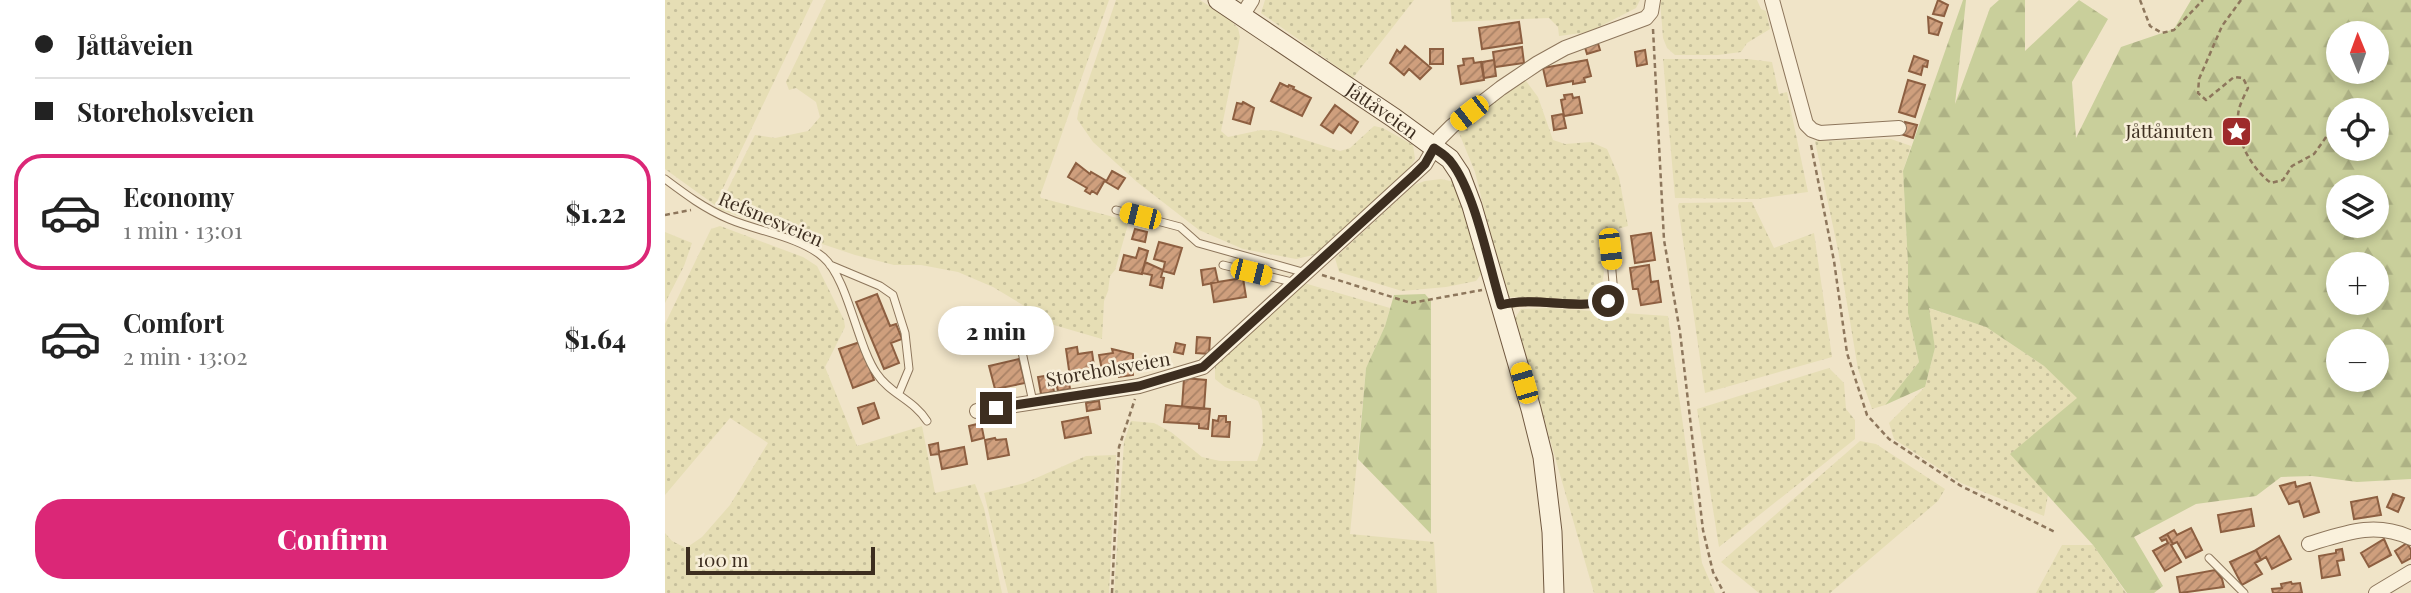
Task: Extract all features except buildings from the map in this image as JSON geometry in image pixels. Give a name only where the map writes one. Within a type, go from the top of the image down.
[{"type":"main road","name":"Jåttåveien","points":[[1218,0],[1247,8],[1450,159],[1460,174],[1472,206],[1543,457],[1552,532],[1554,593]]},
{"type":"street","points":[[1772,0],[1806,124],[1820,133],[1899,128]]},
{"type":"street","name":"Storeholsveien","points":[[977,411],[1139,386],[1203,367],[1425,164],[1440,138],[1453,126],[1538,63],[1565,48],[1639,21],[1652,6]]},
{"type":"street","points":[[2308,544],[2376,527],[2411,538]]},
{"type":"street","points":[[2376,593],[2411,572]]},
{"type":"lane","name":"Refsnesveien","points":[[665,179],[704,206],[731,220],[799,244],[822,256],[829,265],[876,372],[891,389],[917,407],[927,421]]},
{"type":"lane","points":[[1116,210],[1181,227],[1198,243],[1304,276]]},
{"type":"lane","points":[[1501,305],[1515,302],[1590,304],[1608,301],[1614,294],[1610,249]]},
{"type":"lane","name":"Refsnesveien","points":[[829,265],[880,286],[894,295],[905,333],[909,369],[899,393]]},
{"type":"lane","points":[[1223,265],[1304,276]]},
{"type":"lane","points":[[1022,352],[1033,402]]},
{"type":"lane","points":[[2209,558],[2243,593]]},
{"type":"path","points":[[2140,0],[2150,26],[2162,33],[2174,30],[2203,0]]},
{"type":"path","points":[[2241,0],[2222,26],[2199,79],[2198,93],[2206,100],[2234,77],[2243,78],[2248,88],[2239,111],[2240,142],[2262,176],[2271,183],[2283,180],[2292,166],[2314,154],[2326,137]]},
{"type":"path","points":[[1652,6],[1665,248],[1680,332],[1703,530],[1713,572],[1724,593]]},
{"type":"path","points":[[1806,124],[1834,261],[1847,354],[1867,415],[1889,439],[1961,486],[2055,532]]},
{"type":"path","points":[[665,215],[704,206]]},
{"type":"path","points":[[1304,276],[1411,303],[1463,294]]},
{"type":"path","points":[[1112,593],[1119,447],[1139,386]]},
{"type":"shaded area","points":[[665,0],[813,0],[715,205],[665,169]]},
{"type":"shaded area","points":[[826,0],[1109,0],[1040,196],[1129,221],[1104,301],[1102,339],[1047,323],[1036,313],[993,287],[958,272],[921,265],[894,265],[855,255],[718,209],[755,135],[775,138],[808,131],[820,117],[816,102],[796,88],[789,90],[786,82]]},
{"type":"shaded area","points":[[1116,0],[1200,0],[1228,18],[1238,28],[1240,37],[1221,131],[1228,137],[1261,130],[1277,131],[1340,151],[1350,148],[1374,126],[1383,128],[1413,145],[1415,159],[1408,171],[1318,254],[1296,259],[1243,249],[1199,230],[1137,182],[1093,142],[1077,119]]},
{"type":"shaded area","points":[[1265,0],[1414,0],[1353,78],[1261,13]]},
{"type":"shaded area","points":[[1450,0],[1640,0],[1636,8],[1589,32],[1559,36],[1558,27],[1549,18],[1452,22]]},
{"type":"shaded area","points":[[1660,0],[1757,0],[1761,9],[1766,11],[1770,29],[1747,43],[1741,52],[1675,55],[1667,48],[1663,38]]},
{"type":"shaded area","points":[[1663,59],[1747,59],[1772,62],[1779,94],[1787,92],[1808,192],[1757,199],[1675,198]]},
{"type":"shaded area","points":[[1526,81],[1538,97],[1553,140],[1565,144],[1591,142],[1607,149],[1619,177],[1628,226],[1599,234],[1604,273],[1595,300],[1509,297],[1499,270],[1475,172],[1457,128]]},
{"type":"shaded area","points":[[1891,139],[1911,146],[1903,171],[1908,313],[1919,362],[1885,405],[1872,409],[1858,369],[1838,250],[1815,141]]},
{"type":"shaded area","points":[[1441,179],[1455,182],[1473,233],[1482,273],[1476,281],[1402,291],[1339,272],[1335,258],[1414,185]]},
{"type":"shaded area","points":[[1752,202],[1774,248],[1814,233],[1832,357],[1705,393],[1678,206],[1679,203]]},
{"type":"shaded area","points":[[720,226],[803,257],[817,266],[844,320],[845,327],[825,367],[857,446],[922,426],[935,493],[975,484],[984,508],[1002,593],[665,593],[665,533],[672,541],[686,548],[702,537],[730,505],[768,443],[730,418],[665,495],[665,324],[711,229]]},
{"type":"shaded area","points":[[665,232],[692,243],[684,266],[665,303]]},
{"type":"shaded area","points":[[1304,283],[1390,308],[1366,368],[1350,534],[1434,542],[1437,593],[1114,593],[1124,442],[1131,421],[1154,423],[1171,432],[1202,457],[1220,461],[1257,461],[1263,443],[1262,411],[1258,401],[1225,387],[1215,379],[1215,363]]},
{"type":"shaded area","points":[[1548,308],[1668,316],[1702,563],[1715,593],[1594,593],[1515,318],[1521,309]]},
{"type":"shaded area","points":[[1928,308],[1986,327],[2044,366],[2078,398],[2011,454],[2048,495],[2044,516],[1961,483],[1894,439],[1889,423],[1925,387],[1935,348]]},
{"type":"shaded area","points":[[1829,368],[1844,383],[1846,409],[1855,420],[1855,439],[1719,547],[1697,409]]},
{"type":"shaded area","points":[[1860,441],[1876,444],[1945,489],[1938,501],[1830,593],[1759,593],[1721,562]]},
{"type":"shaded area","points":[[1116,455],[1109,593],[1008,593],[984,493],[1025,483],[1086,456]]},
{"type":"shaded area","points":[[2062,545],[2093,545],[2126,593],[2036,593]]},
{"type":"green space","points":[[1963,0],[1966,0],[1955,104],[1990,8],[1999,0],[2025,0],[2025,51],[2079,0],[2108,19],[2072,82],[2076,138],[2121,47],[2174,29],[2191,0],[2411,0],[2411,479],[2357,482],[2312,476],[2281,477],[2256,496],[2196,504],[2134,537],[2163,586],[2154,593],[2127,593],[2093,545],[2010,454],[2077,398],[2044,366],[1986,327],[1929,308],[1935,348],[1925,387],[1885,405],[1919,362],[1908,313],[1903,171]]},
{"type":"green space","points":[[1425,294],[1431,301],[1431,534],[1358,459],[1366,368],[1385,326],[1394,295]]},
{"type":"place","name":"Jåttånuten","points":[[2236,131]]},
{"type":"route","points":[[996,408],[1139,386],[1203,367],[1415,174],[1425,164],[1434,148],[1450,159],[1460,174],[1501,305],[1538,301],[1598,304],[1608,301]]}]
